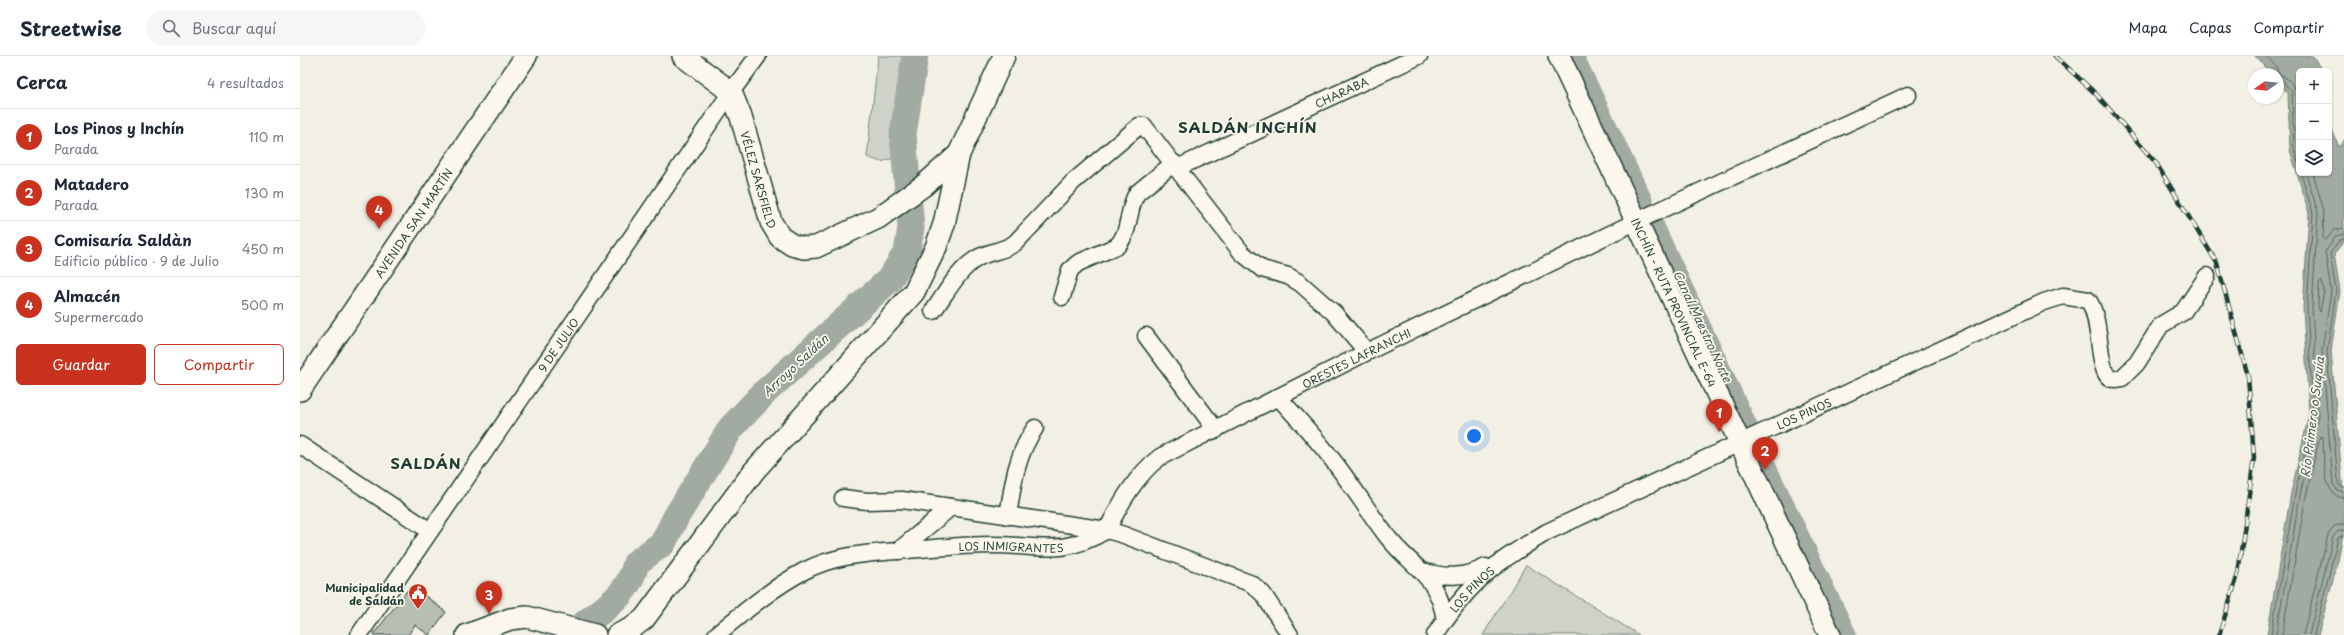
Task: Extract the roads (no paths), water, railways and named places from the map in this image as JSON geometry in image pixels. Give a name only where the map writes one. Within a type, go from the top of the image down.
[{"type":"main road","name":"AVENIDA SAN MARTÍN","points":[[300,390],[526,56]]},
{"type":"main road","points":[[683,56],[731,92]]},
{"type":"main road","points":[[617,635],[632,628],[648,614],[754,471],[914,292],[936,247],[944,224],[947,203],[959,154],[1004,56]]},
{"type":"main road","name":"INCHÍN - RUTA PROVINCIAL E-64","points":[[1559,56],[1830,635]]},
{"type":"main road","name":"VÉLEZ SARSFIELD","points":[[731,92],[741,117],[771,222],[780,237],[792,245],[804,248],[816,247],[878,218],[926,184],[959,154]]},
{"type":"main road","points":[[926,184],[935,181],[943,186],[947,203]]},
{"type":"main road","points":[[467,635],[510,619],[527,617],[595,635]]},
{"type":"street","name":"9 DE JULIO","points":[[359,635],[731,92],[758,56]]},
{"type":"street","name":"CHARABA","points":[[1062,297],[1070,270],[1078,263],[1121,243],[1124,237],[1133,200],[1137,193],[1176,166],[1419,56]]},
{"type":"street","name":"ORESTES LAFRANCHI","points":[[1106,530],[1120,505],[1153,462],[1367,352],[1637,221],[1908,95]]},
{"type":"street","points":[[933,311],[965,267],[976,258],[1007,249],[1016,243],[1072,182],[1139,126],[1144,126],[1242,252],[1262,269],[1288,276],[1300,283],[1334,313],[1367,352]]},
{"type":"street","name":"LOS PINOS","points":[[1422,571],[1442,576],[1460,576],[1475,573],[1502,560],[1547,532],[2044,302],[2063,296],[2088,300],[2094,307],[2102,366],[2110,378],[2122,378],[2137,364],[2161,324],[2183,312],[2208,276]]},
{"type":"street","points":[[1146,336],[1216,430]]},
{"type":"street","points":[[1279,398],[1332,458],[1387,536],[1422,571],[1435,587],[1442,602],[1445,620]]},
{"type":"street","points":[[1008,516],[1019,456],[1023,445],[1034,428]]},
{"type":"street","points":[[300,445],[430,531]]},
{"type":"street","points":[[843,498],[867,501],[902,500],[1106,530],[1124,535],[1252,584],[1263,594],[1290,635]]},
{"type":"street","points":[[898,551],[951,507]]},
{"type":"street","name":"LOS INMIGRANTES","points":[[716,635],[760,599],[804,571],[842,557],[964,545],[1057,548],[1088,541],[1106,530]]},
{"type":"street","name":"LOS PINOS","points":[[1435,635],[1472,585],[1502,560]]},
{"type":"water","points":[[2255,56],[2313,56],[2320,68],[2296,68],[2296,170],[2290,150],[2288,93],[2284,89],[2284,68],[2266,68]]},
{"type":"water","name":"Río Primero o Suquía","points":[[2332,130],[2339,147],[2344,140],[2344,241],[2334,254],[2340,291],[2331,351],[2344,502],[2344,528],[2338,561],[2318,635],[2267,635],[2291,493],[2309,414],[2303,307],[2309,213],[2298,176],[2332,176]]},
{"type":"waterway","name":"Arroyo Saldán","points":[[571,635],[619,596],[632,576],[636,563],[663,543],[676,517],[731,428],[765,392],[889,280],[907,252],[911,228],[903,134],[915,56]]},
{"type":"waterway","name":"Canal Maestro Norte","points":[[1576,56],[1646,203]]},
{"type":"waterway","name":"Canal Maestro Norte","points":[[1656,225],[1750,427]]},
{"type":"waterway","name":"Canal Maestro Norte","points":[[1758,445],[1849,635]]},
{"type":"railway","points":[[2055,56],[2096,94],[2156,163],[2217,263],[2248,376],[2254,458],[2238,574],[2219,635]]},
{"type":"place","name":"Almacén","points":[[379,229]]},
{"type":"place","name":"Los Pinos y Inchín","points":[[1719,432]]},
{"type":"place","name":"Matadero","points":[[1765,470]]},
{"type":"place","name":"Municipalidad de Saldán","points":[[418,610]]},
{"type":"place","name":"Comisaría Saldàn","points":[[489,614]]},
{"type":"district","name":"SALDÁN INCHÍN","points":[[1248,126]]},
{"type":"district","name":"SALDÁN","points":[[426,462]]}]
